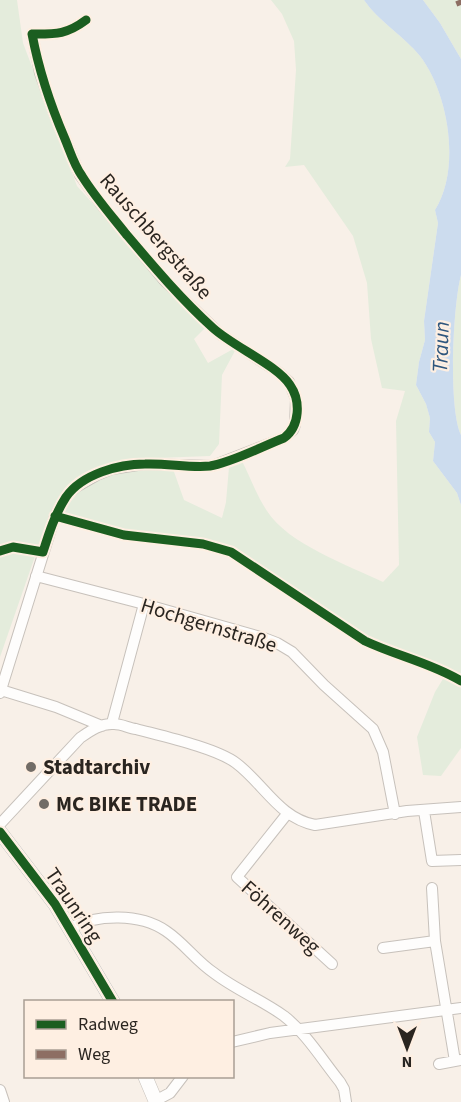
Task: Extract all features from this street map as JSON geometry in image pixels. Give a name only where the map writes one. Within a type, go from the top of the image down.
[{"type":"street","name":"Rauschbergstraße","points":[[0,692],[55,516],[68,495],[84,481],[112,469],[130,465],[212,466],[284,438],[293,430],[297,418],[296,399],[289,382],[278,372],[220,334],[172,288],[101,204],[80,175],[40,74],[32,34],[63,34],[86,21]]},
{"type":"street","name":"Hochgernstraße","points":[[36,576],[144,603],[277,643],[292,652],[324,686],[373,729],[383,752],[395,814]]},
{"type":"street","points":[[107,725],[144,603]]},
{"type":"street","points":[[0,692],[56,707],[107,725],[163,736],[216,753],[235,762],[287,814],[301,822],[315,825],[461,807]]},
{"type":"street","points":[[0,824],[80,738],[93,728],[107,725]]},
{"type":"street","points":[[424,811],[432,861],[461,860]]},
{"type":"street","name":"Föhrenweg","points":[[287,814],[237,877],[332,964]]},
{"type":"street","name":"Traunring","points":[[0,832],[55,904],[112,1000]]},
{"type":"street","points":[[432,888],[435,941],[458,1061],[439,1064]]},
{"type":"street","points":[[70,928],[90,920],[123,918],[165,929],[214,974],[285,1017],[340,1082],[344,1089],[346,1102]]},
{"type":"street","points":[[382,948],[435,941]]},
{"type":"street","points":[[234,1042],[297,1029],[461,1008]]},
{"type":"street","points":[[145,1078],[155,1102],[170,1093],[182,1078]]},
{"type":"street","points":[[0,1090],[4,1102]]},
{"type":"green space","points":[[0,0],[17,0],[23,43],[77,186],[205,328],[194,339],[208,363],[236,349],[222,375],[219,444],[210,456],[157,458],[173,469],[184,500],[222,518],[229,467],[242,461],[267,511],[289,534],[320,552],[383,582],[399,565],[396,421],[405,391],[382,388],[371,339],[367,283],[353,236],[304,165],[285,167],[290,159],[296,70],[294,41],[282,14],[271,0],[364,0],[420,56],[438,90],[448,132],[449,153],[448,174],[435,210],[438,223],[424,321],[425,340],[416,385],[430,418],[429,432],[435,442],[433,461],[457,493],[461,505],[461,679],[366,640],[231,551],[203,543],[124,534],[56,515],[55,517],[49,516],[0,657]]},
{"type":"green space","points":[[423,0],[461,0],[461,59],[440,23]]},
{"type":"green space","points":[[461,275],[461,435],[454,403],[453,356]]},
{"type":"green space","points":[[446,674],[461,682],[461,748],[441,776],[423,775],[417,737],[435,692]]},
{"type":"water","name":"Traun","points":[[364,0],[423,0],[440,23],[461,59],[461,275],[456,309],[453,380],[454,403],[461,435],[461,505],[457,493],[433,461],[435,442],[429,432],[430,418],[416,385],[425,340],[424,321],[438,223],[435,210],[448,174],[448,132],[444,111],[438,90],[420,56]]},
{"type":"marked path","points":[[459,0],[461,5]]},
{"type":"cycle path","points":[[0,551],[13,547],[43,552],[55,517],[66,497],[81,482],[91,476],[113,468],[135,464],[210,466],[247,454],[284,438],[296,420],[296,398],[294,391],[284,378],[222,335],[190,306],[126,234],[92,191],[77,167],[50,100],[32,34],[60,33],[86,20]]},
{"type":"cycle path","points":[[55,516],[124,535],[203,544],[231,552],[365,641],[438,669],[461,681]]},
{"type":"cycle path","points":[[0,832],[55,904],[112,1000]]},
{"type":"place","name":"Stadtarchiv","points":[[31,767]]},
{"type":"place","name":"MC BIKE TRADE","points":[[44,804]]}]
